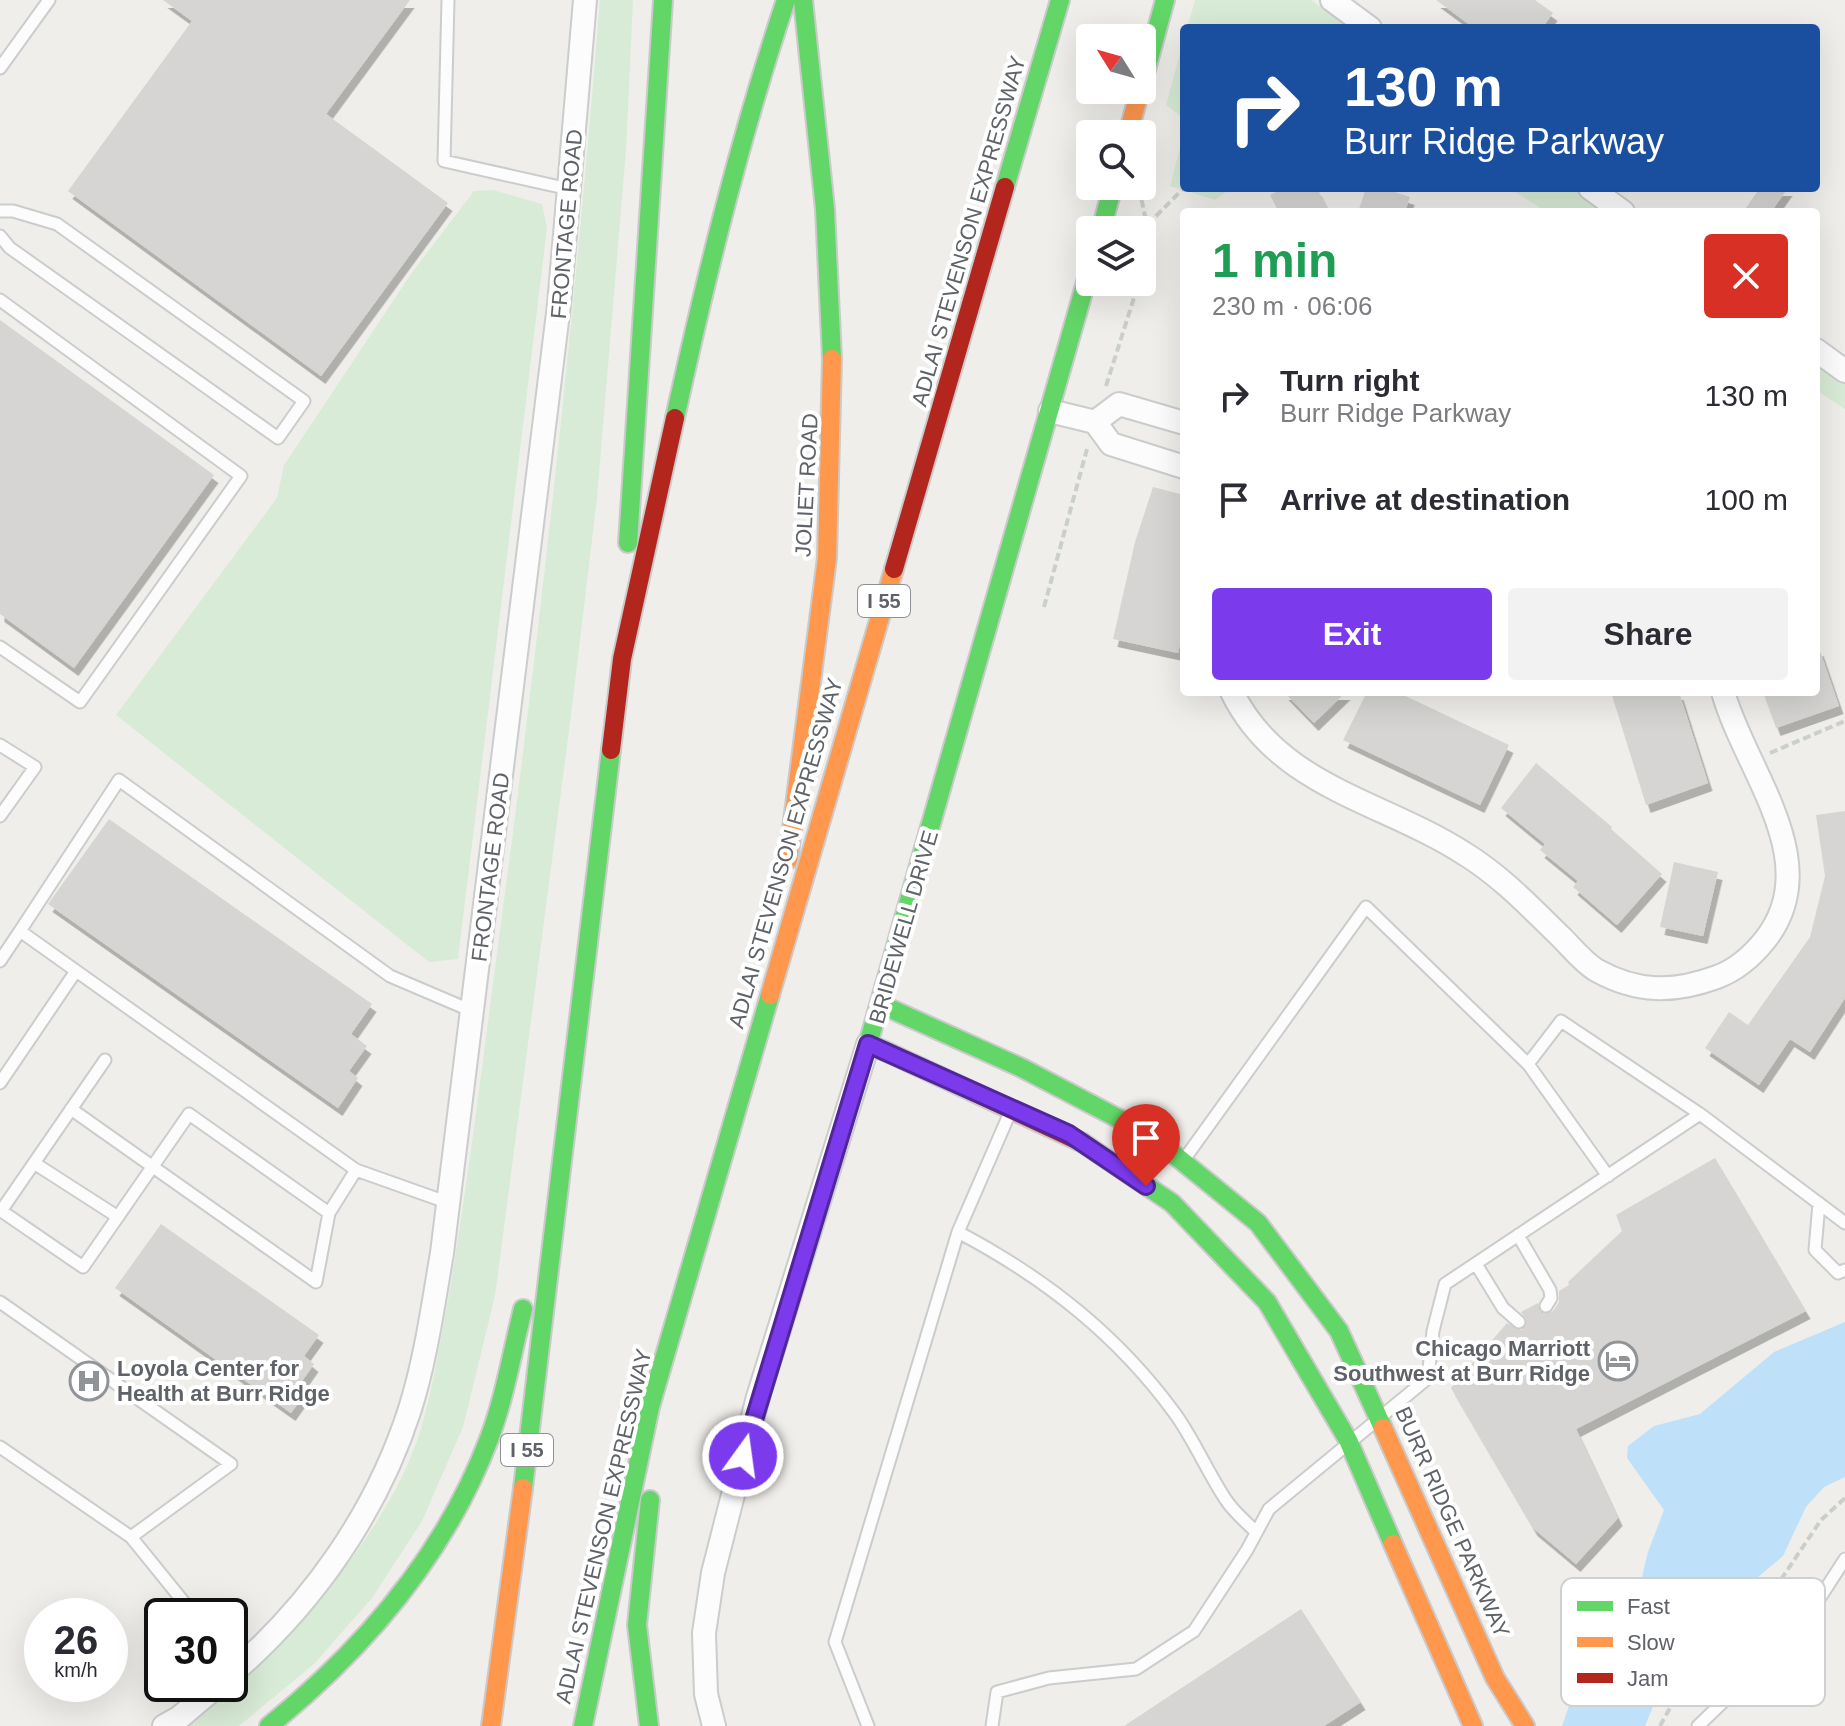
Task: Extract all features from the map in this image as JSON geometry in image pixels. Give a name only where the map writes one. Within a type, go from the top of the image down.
[{"type":"main road","points":[[622,659],[639,343],[663,0]]},
{"type":"main road","name":"I 55","points":[[491,1726],[519,1523],[622,659],[705,282],[756,89],[786,0]]},
{"type":"main road","name":"JOLIET ROAD","points":[[775,970],[827,560],[834,417],[830,250],[822,138],[803,0]]},
{"type":"main road","name":"ADLAI STEVENSON EXPRESSWAY","points":[[583,1726],[650,1407],[1060,0]]},
{"type":"main road","points":[[1156,33],[1165,0]]},
{"type":"main road","points":[[993,233],[1030,154],[1055,84]]},
{"type":"main road","name":"BRIDEWELL DRIVE","points":[[868,1044],[882,1005],[1082,296]]},
{"type":"main road","name":"BURR RIDGE PARKWAY","points":[[882,1005],[1022,1068],[1150,1135],[1258,1223],[1339,1331],[1380,1416],[1495,1678],[1525,1726]]},
{"type":"main road","points":[[868,1044],[1069,1134],[1172,1203],[1267,1302],[1348,1440],[1473,1726]]},
{"type":"main road","points":[[269,1726],[336,1668],[385,1614],[465,1493],[490,1437],[559,1173]]},
{"type":"main road","points":[[649,1726],[638,1668],[638,1610],[651,1536],[650,1407]]},
{"type":"street","name":"FRONTAGE ROAD","points":[[248,1651],[321,1579],[355,1529],[386,1470],[410,1409],[426,1347],[449,1203],[559,305],[585,0]]},
{"type":"street","points":[[1332,0],[1365,24]]},
{"type":"street","points":[[1596,192],[1618,208]]},
{"type":"street","points":[[1820,353],[1845,371]]},
{"type":"street","points":[[1095,422],[1119,404],[1180,422]]},
{"type":"street","points":[[1050,411],[1095,422],[1111,444],[1180,466]]},
{"type":"street","points":[[1234,696],[1257,735],[1279,755],[1308,775],[1465,853],[1517,896],[1592,968],[1621,983],[1657,990],[1692,986],[1724,974],[1754,954],[1772,931],[1784,903],[1788,860],[1783,835],[1749,762],[1724,696]]},
{"type":"street","name":"BRIDEWELL DRIVE","points":[[714,1726],[706,1694],[704,1633],[713,1573],[758,1397],[868,1044]]},
{"type":"street","points":[[164,1726],[198,1702]]},
{"type":"lane","points":[[0,68],[49,0]]},
{"type":"lane","points":[[448,0],[444,161],[569,189]]},
{"type":"lane","points":[[0,211],[13,211],[57,224],[304,401],[278,438],[10,248],[0,236]]},
{"type":"lane","points":[[0,300],[241,476],[80,702],[0,647]]},
{"type":"lane","points":[[0,745],[35,767],[0,816]]},
{"type":"lane","points":[[0,961],[119,780],[390,976],[472,1011]]},
{"type":"lane","points":[[1182,1161],[1366,907],[1528,1064],[1608,1176]]},
{"type":"lane","points":[[20,931],[356,1170],[449,1203]]},
{"type":"lane","points":[[0,1083],[76,971]]},
{"type":"lane","points":[[1528,1064],[1561,1021],[1700,1114],[1845,1223]]},
{"type":"lane","points":[[105,1060],[1,1210],[83,1267],[189,1114],[329,1213]]},
{"type":"lane","points":[[868,1726],[835,1642],[958,1232],[1013,1108]]},
{"type":"lane","points":[[71,1109],[316,1282],[329,1213],[356,1170]]},
{"type":"lane","points":[[992,1726],[997,1692],[1049,1678],[1136,1669],[1194,1631],[1247,1550],[1269,1509],[1348,1440],[1428,1378],[1433,1331],[1445,1284],[1700,1114]]},
{"type":"lane","points":[[34,1163],[118,1217]]},
{"type":"lane","points":[[1819,1203],[1815,1250],[1838,1273],[1845,1270]]},
{"type":"lane","points":[[958,1232],[1052,1287],[1103,1330],[1169,1406],[1227,1502],[1255,1531]]},
{"type":"lane","points":[[1518,1235],[1550,1290],[1551,1298],[1546,1306]]},
{"type":"lane","points":[[1476,1264],[1503,1308],[1519,1322]]},
{"type":"lane","points":[[0,1302],[231,1464],[131,1537]]},
{"type":"lane","points":[[0,1447],[131,1537],[180,1598]]},
{"type":"lane","points":[[1825,1590],[1845,1559]]},
{"type":"lane","points":[[1698,1726],[1719,1706]]},
{"type":"path","points":[[1156,217],[1184,192]]},
{"type":"path","points":[[1044,607],[1095,422],[1135,296]]},
{"type":"path","points":[[1749,762],[1845,721]]},
{"type":"path","points":[[1782,1578],[1821,1520],[1845,1498]]},
{"type":"path","points":[[1660,1726],[1671,1706]]},
{"type":"green space","points":[[600,0],[633,0],[626,150],[597,498],[495,1296],[463,1427],[422,1521],[372,1598],[315,1663],[239,1726],[183,1726],[214,1702],[248,1702],[248,1672],[321,1597],[378,1519],[401,1478],[418,1438],[428,1403],[467,1175],[510,854],[554,489]]},
{"type":"green space","points":[[1195,0],[1311,0],[1344,24],[1188,24]]},
{"type":"green space","points":[[1180,54],[1180,116],[1166,105]]},
{"type":"green space","points":[[1180,148],[1180,189],[1170,186]]},
{"type":"green space","points":[[493,190],[542,204],[547,228],[458,959],[429,962],[116,715],[277,498],[284,465],[411,274],[474,191]]},
{"type":"green space","points":[[1189,192],[1226,192],[1215,200]]},
{"type":"green space","points":[[1515,192],[1581,192],[1603,208],[1541,208]]},
{"type":"green space","points":[[1820,362],[1845,379],[1845,409],[1820,393]]},
{"type":"water","points":[[1845,1322],[1845,1477],[1824,1487],[1806,1507],[1783,1556],[1757,1578],[1642,1578],[1664,1510],[1627,1458],[1628,1446],[1654,1426],[1700,1414],[1774,1352]]},
{"type":"water","points":[[1569,1706],[1653,1706],[1645,1726],[1562,1726]]},
{"type":"building","points":[[163,0],[410,0],[326,114],[448,203],[321,376],[68,191],[192,21]]},
{"type":"building","points":[[1436,0],[1535,0],[1553,13],[1545,24],[1469,24]]},
{"type":"building","points":[[1276,192],[1319,192],[1327,208],[1277,208],[1270,195]]},
{"type":"building","points":[[1365,192],[1394,192],[1410,197],[1406,208],[1359,208]]},
{"type":"building","points":[[1757,192],[1785,192],[1774,208],[1746,208]]},
{"type":"building","points":[[0,320],[214,475],[74,668],[0,614]]},
{"type":"building","points":[[1153,487],[1180,494],[1178,653],[1113,639],[1135,542]]},
{"type":"building","points":[[1820,651],[1839,706],[1776,728],[1764,696],[1820,696]]},
{"type":"building","points":[[1288,696],[1342,696],[1314,723]]},
{"type":"building","points":[[1365,696],[1405,696],[1509,745],[1480,805],[1343,740]]},
{"type":"building","points":[[1612,696],[1680,696],[1708,783],[1646,805]]},
{"type":"building","points":[[1536,763],[1662,874],[1617,925],[1573,887],[1578,881],[1540,850],[1545,844],[1501,808]]},
{"type":"building","points":[[1845,811],[1845,998],[1810,1052],[1790,1039],[1759,1085],[1705,1048],[1729,1012],[1748,1025],[1810,937],[1825,876],[1816,815]]},
{"type":"building","points":[[109,819],[372,1004],[351,1034],[367,1046],[349,1071],[358,1078],[338,1108],[48,904]]},
{"type":"building","points":[[1674,862],[1718,872],[1703,936],[1660,927]]},
{"type":"building","name":"Chicago Marriott Southwest at Burr Ridge","points":[[1715,1158],[1806,1311],[1576,1429],[1618,1518],[1576,1564],[1533,1528],[1451,1388],[1507,1323],[1522,1330],[1527,1320],[1521,1312],[1538,1303],[1542,1314],[1553,1311],[1559,1302],[1559,1291],[1569,1285],[1568,1282],[1622,1231],[1616,1215]]},
{"type":"building","points":[[161,1224],[319,1335],[304,1356],[314,1364],[300,1384],[308,1389],[291,1413],[115,1288]]},
{"type":"building","points":[[1301,1609],[1361,1702],[1324,1726],[1124,1726]]},
{"type":"traffic: fast","points":[[628,543],[663,0]]},
{"type":"traffic: fast","points":[[675,418],[725,208],[786,0]]},
{"type":"traffic: fast","points":[[803,0],[825,209],[832,359]]},
{"type":"traffic: fast","points":[[1005,187],[1060,0]]},
{"type":"traffic: fast","points":[[1156,33],[1165,0]]},
{"type":"traffic: fast","points":[[1105,216],[1109,200]]},
{"type":"traffic: fast","points":[[885,1051],[868,1044],[1082,296]]},
{"type":"traffic: fast","points":[[523,1488],[611,750]]},
{"type":"traffic: fast","points":[[583,1726],[650,1407],[770,995]]},
{"type":"traffic: fast","points":[[882,1005],[1022,1068],[1150,1135],[1258,1223],[1339,1331],[1383,1428]]},
{"type":"traffic: fast","points":[[1083,1143],[1172,1203],[1267,1302],[1348,1440],[1393,1544]]},
{"type":"traffic: fast","points":[[269,1726],[369,1632],[425,1560],[449,1522],[471,1481],[495,1423],[523,1309]]},
{"type":"traffic: fast","points":[[649,1726],[637,1625],[650,1500]]},
{"type":"traffic: slow","points":[[1132,120],[1136,104]]},
{"type":"traffic: slow","points":[[788,860],[827,558],[832,359]]},
{"type":"traffic: slow","points":[[770,995],[894,569]]},
{"type":"traffic: slow","points":[[1383,1428],[1495,1678],[1525,1726]]},
{"type":"traffic: slow","points":[[491,1726],[523,1488]]},
{"type":"traffic: slow","points":[[1393,1544],[1473,1726]]},
{"type":"traffic: jam","points":[[894,569],[1005,187]]},
{"type":"traffic: jam","points":[[611,750],[622,659],[675,418]]},
{"type":"traffic: jam","points":[[885,1051],[1083,1143]]},
{"type":"place","name":"Chicago Marriott Southwest at Burr Ridge","points":[[1618,1361]]},
{"type":"place","name":"Loyola Center for Health at Burr Ridge","points":[[89,1381]]},
{"type":"route","points":[[743,1456],[758,1397],[868,1044],[1069,1134],[1146,1186]]}]
